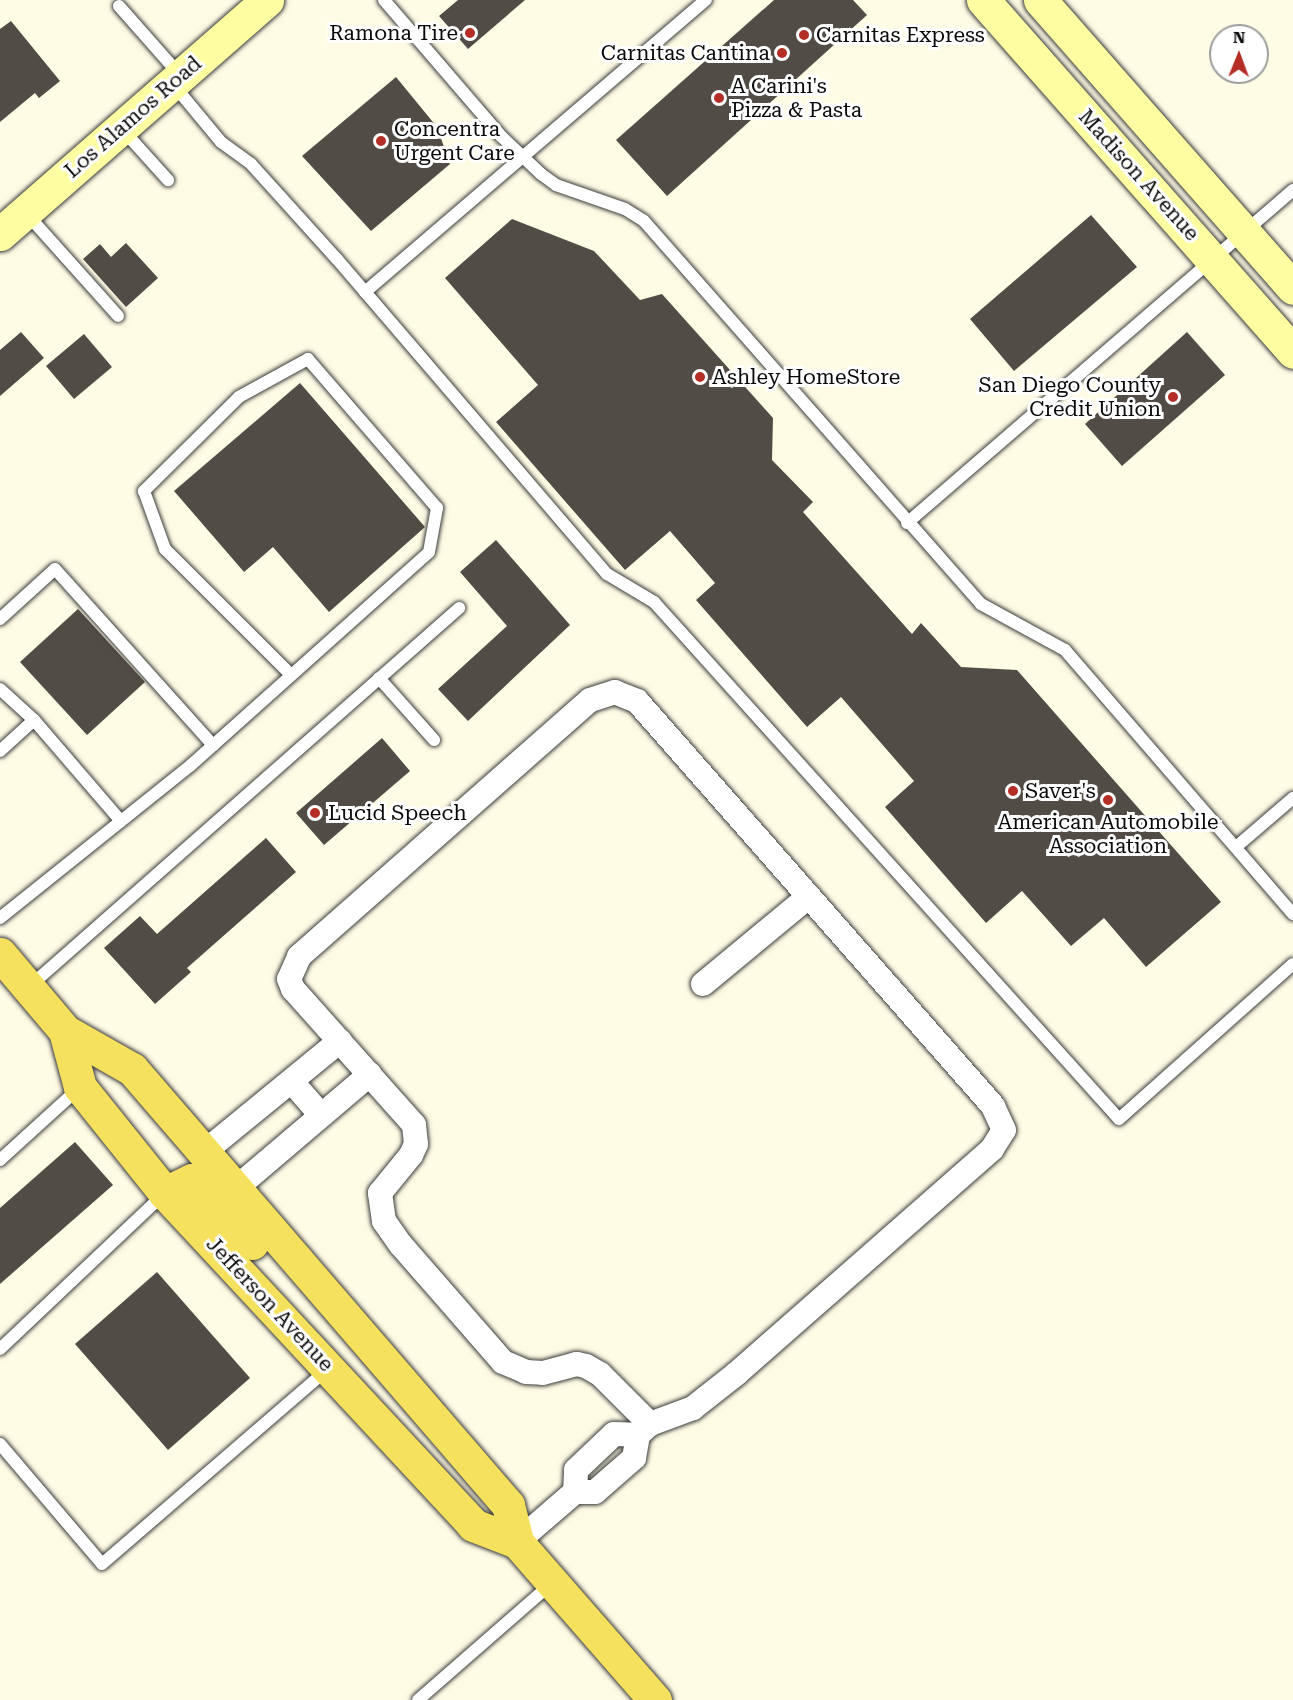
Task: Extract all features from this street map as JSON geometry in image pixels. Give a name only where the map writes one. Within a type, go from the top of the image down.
[{"type":"main road","name":"Los Alamos Road","points":[[0,234],[267,0]]},
{"type":"main road","name":"Madison Avenue","points":[[983,0],[1293,351]]},
{"type":"main road","name":"Madison Avenue","points":[[1040,0],[1293,288]]},
{"type":"main road","name":"Jefferson Avenue","points":[[0,954],[65,1031],[132,1069],[507,1504],[517,1542],[655,1700]]},
{"type":"main road","name":"Jefferson Avenue","points":[[65,1031],[80,1088],[165,1193],[473,1525],[517,1542]]},
{"type":"main road","points":[[165,1193],[192,1180],[257,1248],[304,1269]]},
{"type":"street","points":[[517,1542],[575,1492],[595,1492],[634,1458],[644,1429],[693,1407],[736,1374],[992,1149],[1004,1131],[993,1106],[637,701],[626,694],[603,693],[590,700],[299,957],[289,978],[293,989],[414,1125],[416,1134],[411,1155],[380,1193],[384,1221],[401,1245],[503,1362],[526,1372],[543,1373],[577,1364],[586,1366],[600,1374],[644,1429]]},
{"type":"street","points":[[703,984],[808,897]]},
{"type":"street","points":[[204,1153],[340,1041]]},
{"type":"street","points":[[235,1189],[370,1074]]},
{"type":"street","points":[[292,1082],[321,1115]]},
{"type":"lane","points":[[384,0],[521,155],[556,185],[625,209],[644,221],[907,523],[981,604],[1065,650],[1293,914]]},
{"type":"lane","points":[[364,292],[521,155],[706,0]]},
{"type":"lane","points":[[119,6],[221,141],[251,164],[607,574],[654,602],[1119,1119],[1293,964]]},
{"type":"lane","points":[[121,128],[168,180]]},
{"type":"lane","points":[[907,523],[1214,261],[1293,190]]},
{"type":"lane","points":[[25,212],[118,316]]},
{"type":"lane","points":[[0,918],[213,745],[429,552],[437,508],[308,359],[239,397],[144,491],[165,549],[291,675]]},
{"type":"lane","points":[[0,619],[55,569],[213,745]]},
{"type":"lane","points":[[29,987],[459,608]]},
{"type":"lane","points":[[379,678],[434,740]]},
{"type":"lane","points":[[0,689],[34,720],[121,821]]},
{"type":"lane","points":[[0,751],[34,720]]},
{"type":"lane","points":[[1236,847],[1293,798]]},
{"type":"lane","points":[[0,1160],[80,1088]]},
{"type":"lane","points":[[0,1349],[165,1193]]},
{"type":"lane","points":[[0,1444],[102,1564],[329,1368]]},
{"type":"lane","points":[[418,1700],[552,1582]]},
{"type":"building","name":"Ramona Tire","points":[[458,0],[525,0],[468,49],[439,16]]},
{"type":"building","points":[[774,0],[853,0],[867,15],[667,196],[616,140]]},
{"type":"building","points":[[11,21],[60,81],[39,98],[35,93],[0,122],[0,29]]},
{"type":"building","name":"Concentra Urgent Care","points":[[396,77],[437,127],[450,164],[371,231],[302,156]]},
{"type":"building","points":[[1091,215],[1137,267],[1014,371],[970,319]]},
{"type":"building","points":[[512,219],[594,251],[640,300],[662,294],[773,418],[772,460],[813,502],[803,512],[912,634],[921,623],[961,667],[1017,670],[1221,902],[1146,967],[1104,918],[1071,946],[1022,891],[986,923],[885,807],[914,781],[841,697],[807,727],[696,600],[715,583],[670,531],[625,570],[496,422],[538,385],[445,278]]},
{"type":"building","points":[[126,243],[158,278],[126,307],[83,259],[100,244],[111,257]]},
{"type":"building","points":[[21,332],[44,358],[0,396],[0,350]]},
{"type":"building","points":[[1187,332],[1225,375],[1122,466],[1085,424]]},
{"type":"building","points":[[84,334],[112,367],[74,399],[46,366]]},
{"type":"building","points":[[300,383],[425,527],[329,612],[273,547],[244,572],[174,491]]},
{"type":"building","points":[[496,540],[570,625],[468,721],[438,689],[507,626],[460,572]]},
{"type":"building","points":[[78,609],[145,682],[87,735],[20,662]]},
{"type":"building","points":[[382,738],[410,771],[324,845],[296,813]]},
{"type":"building","points":[[266,838],[296,872],[187,968],[191,972],[155,1004],[104,948],[140,916],[157,934]]},
{"type":"building","points":[[75,1142],[113,1185],[0,1284],[0,1208]]},
{"type":"building","points":[[157,1272],[250,1378],[168,1450],[75,1344]]},
{"type":"place","name":"Ramona Tire","points":[[470,33]]},
{"type":"place","name":"Carnitas Express","points":[[804,35]]},
{"type":"place","name":"Carnitas Cantina","points":[[782,53]]},
{"type":"place","name":"A Carini's Pizza & Pasta","points":[[719,98]]},
{"type":"place","name":"Concentra Urgent Care","points":[[381,141]]},
{"type":"place","name":"Ashley HomeStore","points":[[700,377]]},
{"type":"place","name":"San Diego County Credit Union","points":[[1173,397]]},
{"type":"place","name":"Saver's","points":[[1013,791]]},
{"type":"place","name":"American Automobile Association","points":[[1108,800]]},
{"type":"place","name":"Lucid Speech","points":[[315,813]]}]
